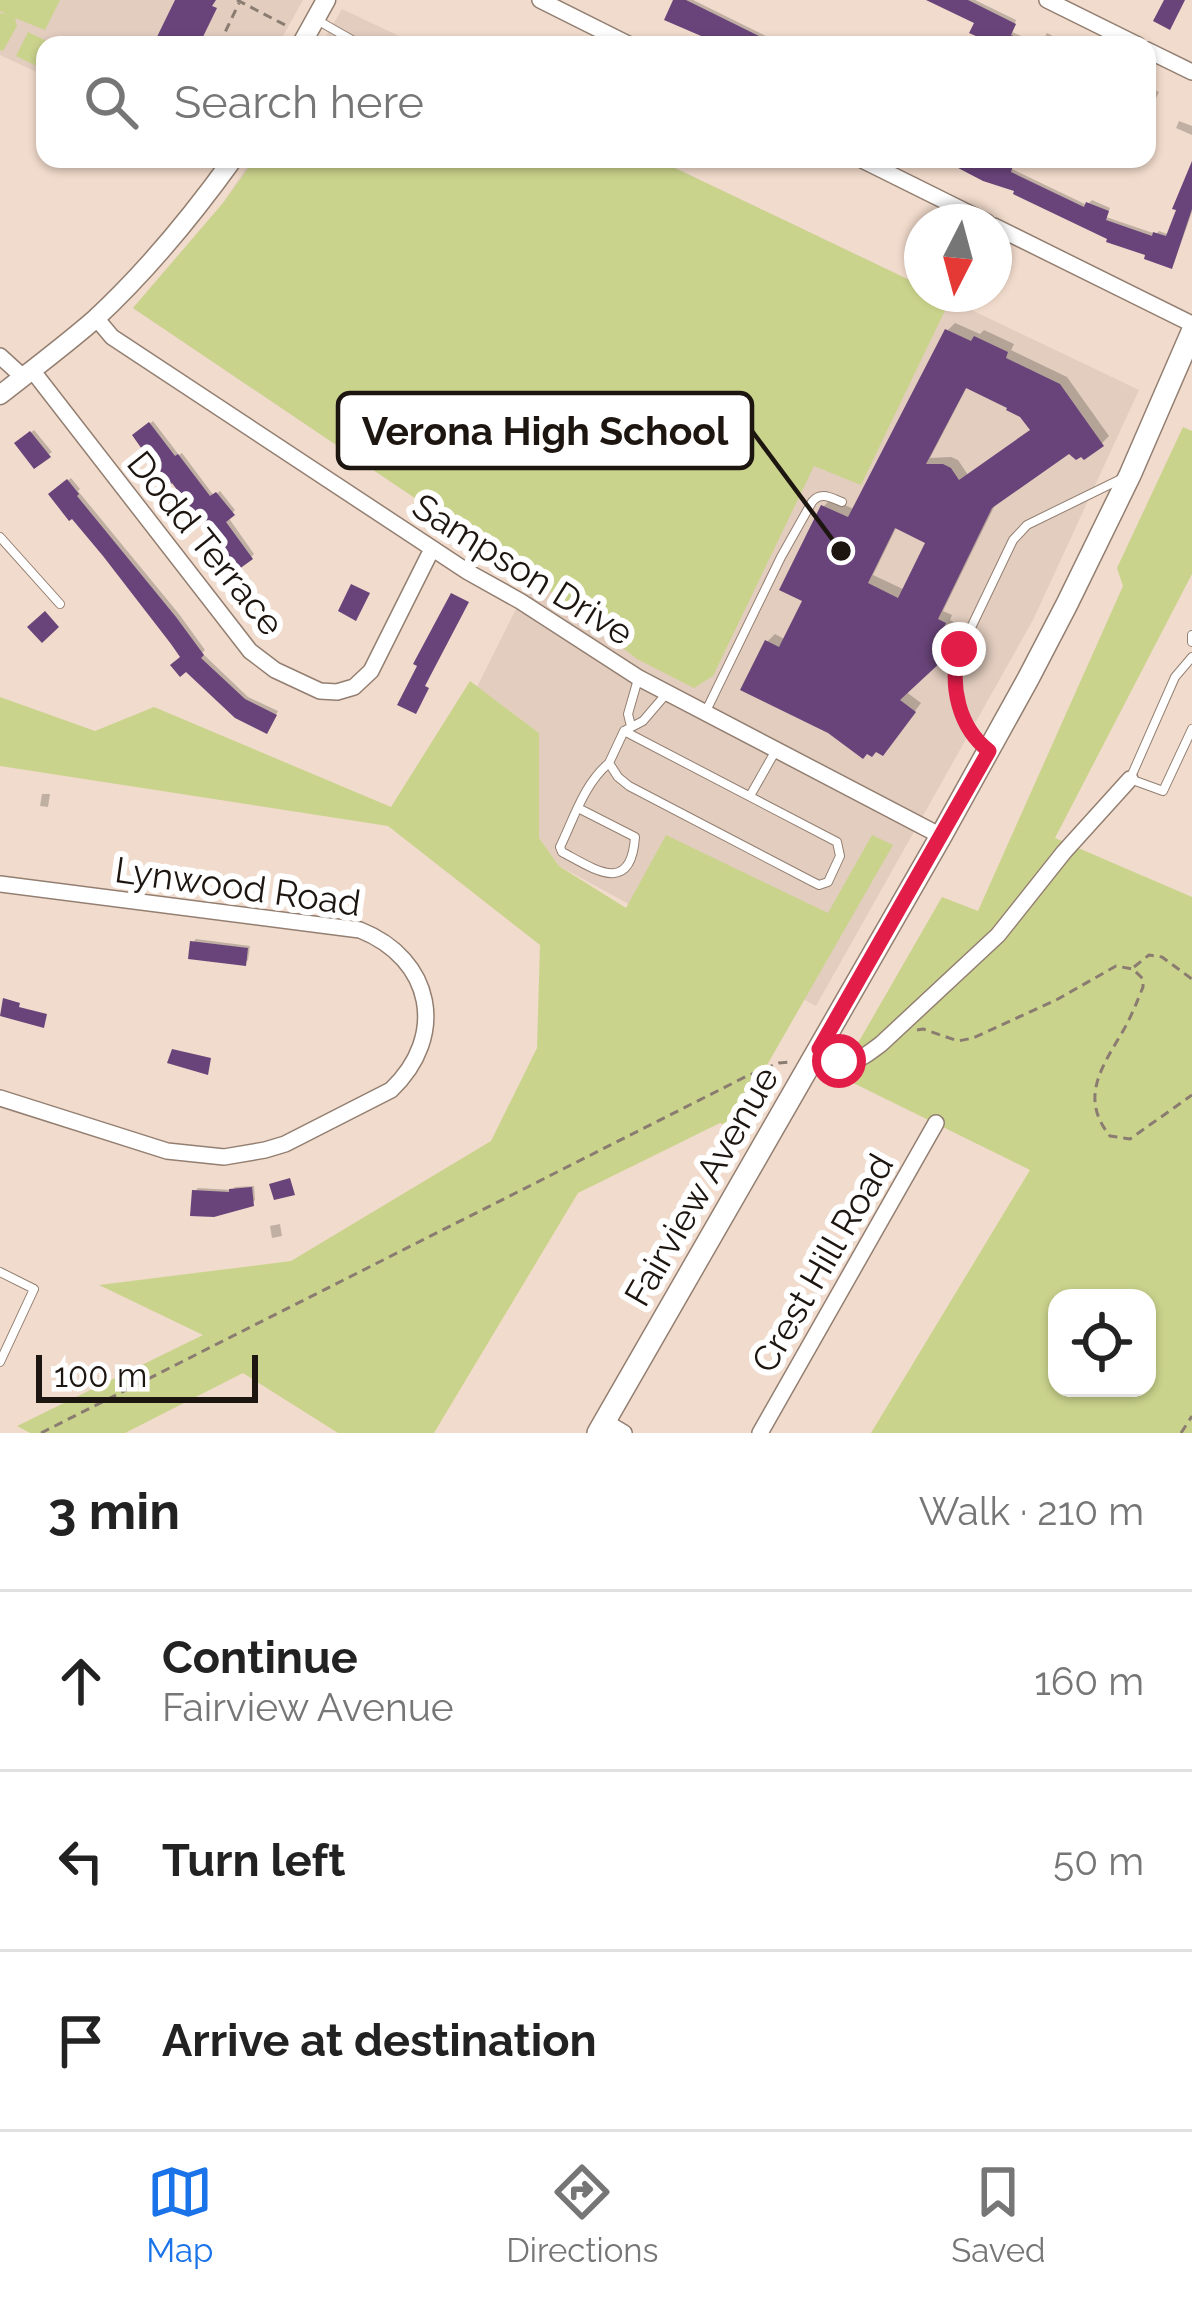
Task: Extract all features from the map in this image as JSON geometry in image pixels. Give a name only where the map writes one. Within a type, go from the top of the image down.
[{"type":"main road","name":"Fairview Avenue","points":[[609,1429],[1067,604],[1130,475],[1192,328]]},
{"type":"street","points":[[540,0],[612,36]]},
{"type":"street","points":[[1048,0],[1120,36]]},
{"type":"street","points":[[1156,54],[1192,72]]},
{"type":"street","points":[[0,395],[96,318],[159,254],[226,168]]},
{"type":"street","points":[[878,168],[950,204]]},
{"type":"street","points":[[1012,235],[1192,328]]},
{"type":"street","name":"Sampson Drive","points":[[96,318],[112,337],[432,549],[639,678],[941,836]]},
{"type":"street","name":"Dodd Terrace","points":[[0,356],[27,374],[250,651],[274,670],[320,691],[346,690],[366,677],[432,549]]},
{"type":"street","points":[[815,1055],[849,1063],[888,1038],[998,935],[1130,779]]},
{"type":"street","name":"Lynwood Road","points":[[0,884],[360,930],[404,958],[418,979],[426,1012],[417,1056],[391,1090],[266,1150],[224,1157],[186,1155],[0,1098]]},
{"type":"street","name":"Crest Hill Road","points":[[760,1433],[936,1123]]},
{"type":"lane","points":[[314,18],[345,36]]},
{"type":"lane","points":[[989,751],[967,728],[955,669],[959,649],[1013,540],[1027,526],[1130,475]]},
{"type":"lane","points":[[705,712],[812,502],[826,495],[842,502]]},
{"type":"lane","points":[[0,537],[60,604]]},
{"type":"lane","points":[[1192,657],[1174,677],[1130,779],[1163,791],[1192,729]]},
{"type":"lane","points":[[628,729],[639,678]]},
{"type":"lane","points":[[578,808],[634,837],[634,848],[622,871],[606,874],[560,848],[578,808],[595,776],[609,763],[628,729],[651,714],[667,693]]},
{"type":"lane","points":[[609,763],[629,786],[819,885],[828,881],[840,856],[837,842],[628,729]]},
{"type":"lane","points":[[750,796],[776,749]]},
{"type":"lane","points":[[0,1272],[34,1289],[0,1362]]},
{"type":"path","points":[[223,36],[238,1],[314,18]]},
{"type":"path","points":[[1133,969],[1149,955],[1162,957],[1192,979]]},
{"type":"path","points":[[888,1038],[896,1040],[922,1029],[958,1040],[973,1038],[1116,966],[1133,969],[1144,987],[1097,1079],[1094,1105],[1099,1123],[1110,1136],[1130,1139],[1192,1095]]},
{"type":"path","points":[[41,1433],[748,1076],[815,1055]]},
{"type":"path","points":[[1181,1433],[1192,1416]]},
{"type":"shaded area","points":[[0,0],[303,0],[283,36],[36,36],[36,72],[0,55]]},
{"type":"shaded area","points":[[342,9],[399,36],[326,36]]},
{"type":"shaded area","points":[[246,168],[675,168],[904,277],[904,312],[976,312],[1139,390],[1033,620],[816,1006],[559,866],[539,838],[539,733],[477,687],[532,577],[133,308],[223,203]]},
{"type":"green space","points":[[0,0],[60,0],[45,30],[15,18],[17,26],[3,51],[0,13],[6,14],[0,11]]},
{"type":"green space","points":[[28,32],[36,36],[36,66],[16,56]]},
{"type":"green space","points":[[248,168],[675,168],[904,277],[904,312],[944,312],[861,485],[814,466],[713,676],[694,688],[637,659],[532,577],[133,308]]},
{"type":"green space","points":[[1183,427],[1192,431],[1192,574],[1055,838],[1192,897],[1192,1433],[871,1433],[1030,1170],[839,1076],[942,897],[978,911],[1123,586],[1117,568]]},
{"type":"green space","points":[[470,681],[539,733],[539,838],[559,866],[626,908],[666,835],[828,913],[872,835],[893,845],[731,1128],[720,1123],[578,1193],[434,1433],[338,1433],[243,1373],[125,1433],[30,1433],[17,1426],[203,1335],[99,1285],[291,1261],[491,1141],[537,1048],[540,945],[388,826],[0,766],[0,697],[95,731],[154,707],[391,807]]},
{"type":"building","points":[[175,0],[216,0],[203,36],[157,36]]},
{"type":"building","points":[[673,0],[686,0],[759,36],[701,36],[664,20]]},
{"type":"building","points":[[926,0],[968,0],[1016,24],[1013,36],[976,36],[969,33],[974,23]]},
{"type":"building","points":[[1164,0],[1185,0],[1170,30],[1153,21]]},
{"type":"building","points":[[1192,161],[1192,209],[1172,269],[1106,242],[1014,191],[958,168],[1012,168],[1011,172],[1084,207],[1086,202],[1109,211],[1106,220],[1152,236],[1153,232],[1166,236]]},
{"type":"building","points":[[945,329],[1008,352],[1006,358],[1060,384],[1104,446],[1084,460],[1069,454],[992,508],[938,619],[950,631],[942,661],[900,700],[916,712],[883,756],[876,752],[863,759],[828,733],[740,690],[765,640],[779,647],[802,601],[779,590],[821,505],[848,517]],"holes":[[[966,388],[1007,408],[1030,430],[959,480],[943,464],[926,464]],[[895,528],[925,543],[898,598],[868,583]]]},
{"type":"building","points":[[149,422],[210,496],[216,492],[235,515],[226,522],[253,559],[235,572],[132,435]]},
{"type":"building","points":[[30,431],[51,457],[34,469],[14,443]]},
{"type":"building","points":[[67,479],[176,617],[204,655],[201,658],[245,699],[277,715],[267,734],[235,718],[186,672],[180,677],[170,665],[180,657],[171,644],[48,494]]},
{"type":"building","points":[[351,584],[370,593],[356,621],[338,611]]},
{"type":"building","points":[[451,593],[469,602],[425,686],[429,688],[416,714],[397,705]]},
{"type":"building","points":[[45,611],[59,627],[42,643],[27,627]]},
{"type":"building","points":[[190,941],[248,948],[246,966],[188,959]]},
{"type":"building","points":[[3,998],[47,1014],[44,1028],[0,1016]]},
{"type":"building","points":[[172,1049],[211,1058],[208,1075],[167,1063]]},
{"type":"building","points":[[290,1178],[295,1195],[274,1200],[269,1184]]},
{"type":"building","points":[[252,1187],[254,1206],[214,1217],[190,1216],[192,1190],[229,1192]]},
{"type":"place","name":"Verona High School","points":[[841,551]]},
{"type":"route","points":[[839,1061],[819,1049],[989,751],[964,721],[955,679],[959,649]]}]
